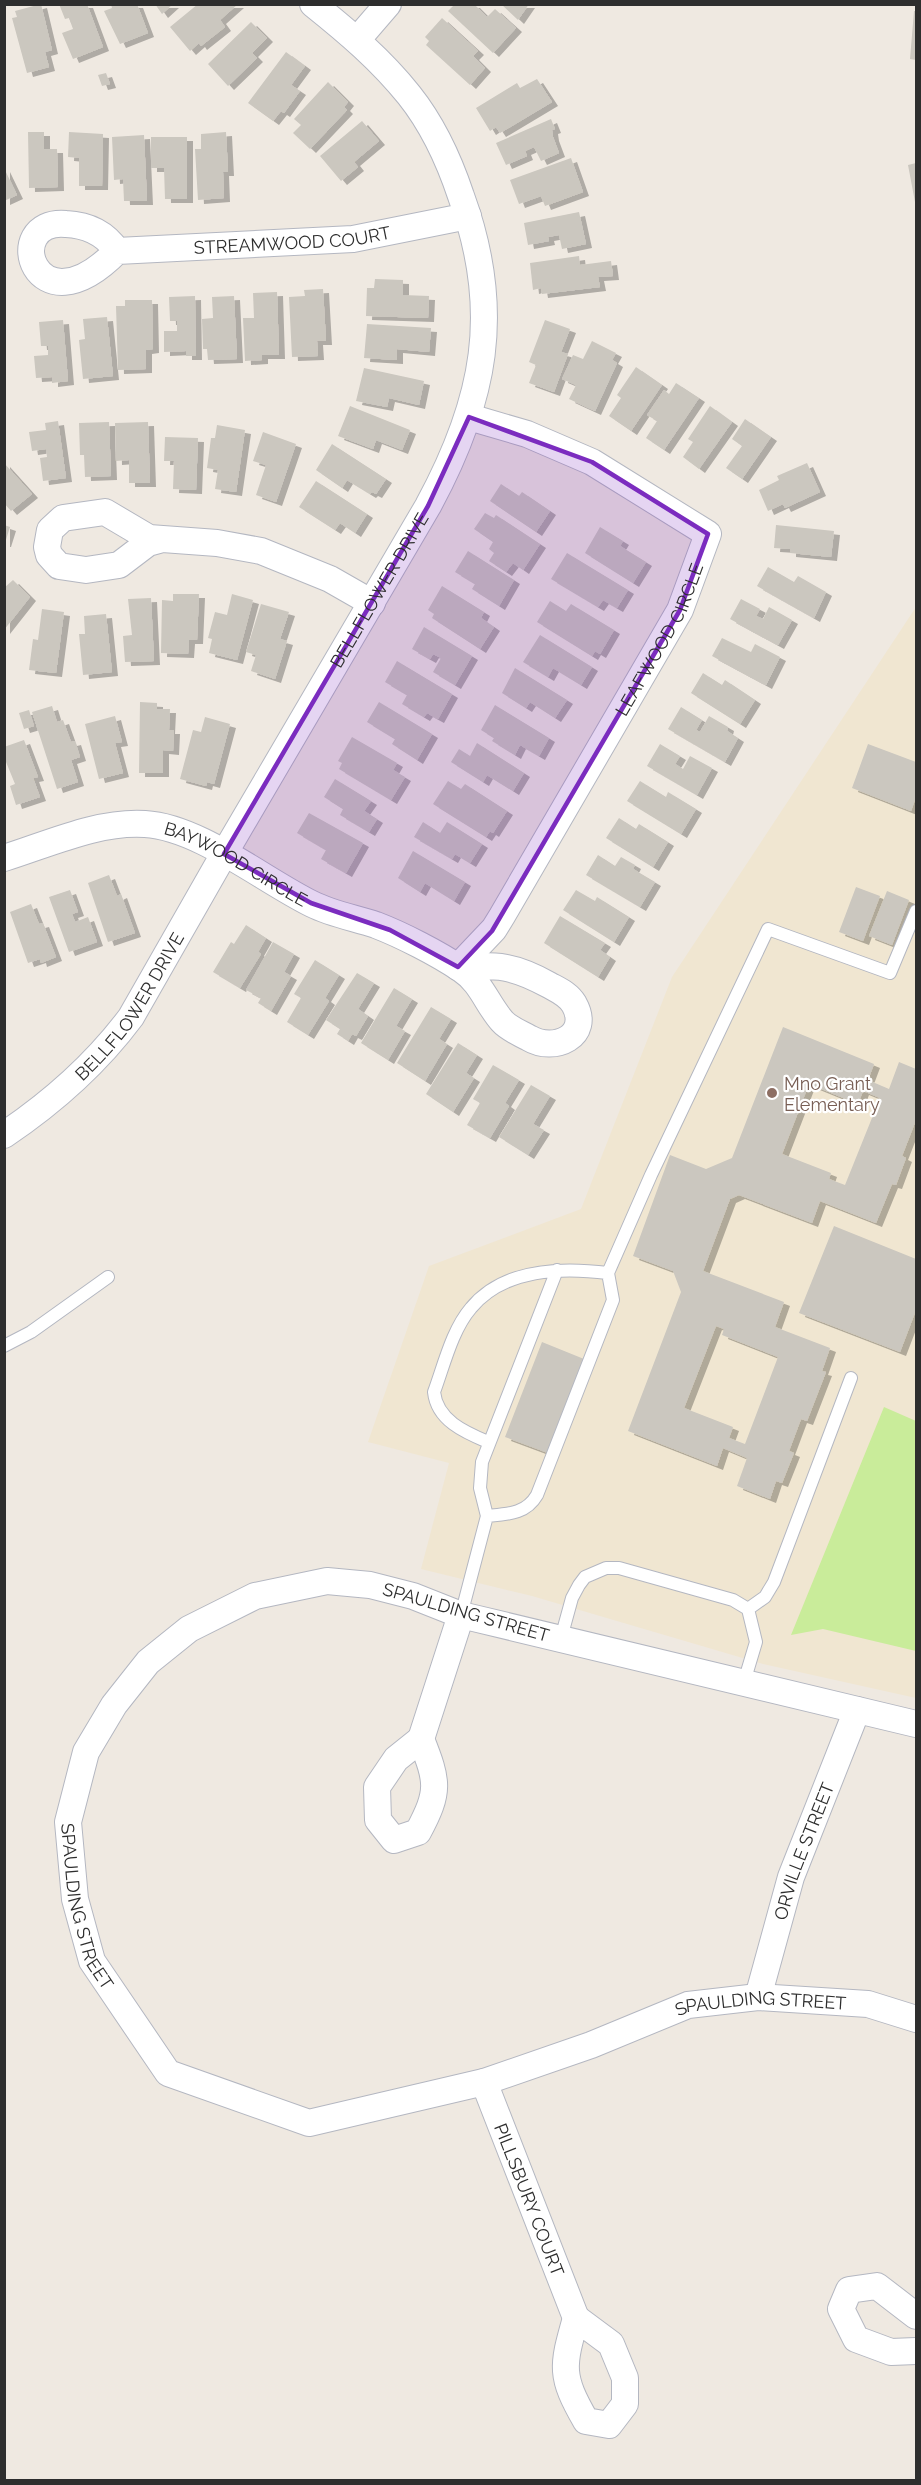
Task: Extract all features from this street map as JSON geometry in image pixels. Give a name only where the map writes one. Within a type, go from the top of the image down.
[{"type":"street","name":"BELLFLOWER DRIVE","points":[[4,1135],[69,1086],[114,1040],[153,982],[224,854],[443,479],[469,417],[480,373],[485,321],[479,260],[468,216],[433,130],[410,96],[357,40],[313,4]]},
{"type":"street","points":[[357,40],[388,4]]},
{"type":"street","name":"STREAMWOOD COURT","points":[[117,251],[353,239],[468,216]]},
{"type":"street","name":"LEAFWOOD CIRCLE","points":[[458,967],[494,929],[652,659],[680,610],[708,534],[592,462],[527,434],[469,417]]},
{"type":"street","points":[[159,540],[217,543],[261,551],[330,579],[372,603]]},
{"type":"street","name":"BAYWOOD CIRCLE","points":[[4,858],[91,831],[130,824],[166,828],[224,854],[311,903],[390,930],[458,967]]},
{"type":"street","name":"SPAULDING STREET","points":[[916,1724],[461,1615],[413,1596],[370,1585],[327,1581],[255,1596],[189,1629],[148,1662],[114,1705],[86,1752],[68,1822],[75,1899],[93,1962],[168,2073],[309,2123],[484,2082],[591,2045],[688,2005],[758,1997],[868,2004],[916,2019]]},
{"type":"street","points":[[421,1739],[461,1615]]},
{"type":"street","name":"ORVILLE STREET","points":[[758,1997],[791,1877],[857,1710]]},
{"type":"street","name":"PILLSBURY COURT","points":[[484,2082],[576,2318]]},
{"type":"street","points":[[916,2316],[877,2286],[849,2290],[841,2309],[856,2339],[891,2352],[916,2351]]},
{"type":"lane","points":[[487,1516],[520,1512],[529,1506],[537,1495],[612,1300],[608,1273],[651,1175],[768,929],[890,974],[916,910]]},
{"type":"lane","points":[[488,1442],[444,1417],[434,1392],[457,1333],[472,1307],[487,1294],[527,1274],[557,1270],[608,1273]]},
{"type":"lane","points":[[461,1615],[487,1516],[481,1499],[480,1480],[488,1442],[557,1270]]},
{"type":"lane","points":[[4,1346],[31,1332],[108,1277]]},
{"type":"lane","points":[[748,1609],[765,1597],[774,1582],[851,1378]]},
{"type":"lane","points":[[561,1638],[572,1598],[585,1577],[606,1568],[620,1568],[733,1600],[748,1609],[756,1642],[744,1682]]},
{"type":"highlighted area","points":[[469,417],[592,462],[708,534],[680,610],[492,931],[458,967],[390,930],[311,903],[224,854],[428,506]]},
{"type":"shaded area","name":"Mno Grant Elementary","points":[[916,607],[916,1698],[763,1664],[532,1596],[421,1569],[449,1463],[368,1442],[429,1266],[581,1209],[672,977]]},
{"type":"green space","points":[[884,1407],[916,1421],[916,1651],[823,1629],[791,1635]]},
{"type":"building","points":[[41,4],[52,50],[45,52],[49,67],[27,73],[12,18],[17,17],[15,11]]},
{"type":"building","points":[[59,4],[87,4],[103,47],[73,59],[62,33],[73,29],[69,18],[65,19]]},
{"type":"building","points":[[111,4],[137,4],[148,33],[120,44],[104,11],[112,8]]},
{"type":"building","points":[[155,4],[173,4],[162,14]]},
{"type":"building","points":[[198,4],[238,4],[220,20],[225,27],[201,46],[199,43],[190,51],[170,27]]},
{"type":"building","points":[[455,4],[474,4],[487,17],[495,9],[516,28],[493,53],[448,11]]},
{"type":"building","points":[[501,4],[529,4],[518,20]]},
{"type":"building","points":[[914,11],[916,11],[916,60],[910,59]]},
{"type":"building","points":[[442,18],[478,51],[473,56],[485,68],[470,85],[426,45],[429,41],[425,37]]},
{"type":"building","points":[[251,22],[267,38],[252,53],[257,58],[228,86],[208,64]]},
{"type":"building","points":[[286,52],[305,66],[291,85],[300,91],[284,113],[281,111],[273,121],[248,103]]},
{"type":"building","points":[[106,73],[110,84],[102,86],[98,75]]},
{"type":"building","points":[[537,79],[552,102],[500,133],[496,127],[490,131],[476,108],[517,83],[520,88]]},
{"type":"building","points":[[328,82],[348,102],[344,107],[347,110],[310,149],[293,133],[301,125],[294,119]]},
{"type":"building","points":[[551,119],[555,129],[552,130],[553,137],[559,153],[541,161],[534,147],[525,151],[527,156],[506,165],[496,143]]},
{"type":"building","points":[[362,121],[379,141],[354,162],[358,167],[341,181],[320,156]]},
{"type":"building","points":[[28,132],[44,132],[44,149],[57,149],[58,187],[29,188]]},
{"type":"building","points":[[69,132],[103,134],[102,186],[79,186],[79,158],[68,157]]},
{"type":"building","points":[[226,132],[228,172],[223,172],[224,198],[198,200],[195,149],[201,149],[201,134]]},
{"type":"building","points":[[144,135],[147,201],[124,201],[123,179],[114,180],[112,137]]},
{"type":"building","points":[[151,137],[187,137],[187,199],[165,199],[164,168],[151,168]]},
{"type":"building","points":[[571,158],[583,192],[545,206],[541,196],[519,204],[510,180]]},
{"type":"building","points":[[916,163],[916,202],[915,202],[908,165]]},
{"type":"building","points":[[4,168],[17,195],[4,201]]},
{"type":"building","points":[[579,212],[586,244],[562,249],[559,235],[548,237],[549,241],[528,245],[524,223]]},
{"type":"building","points":[[579,256],[580,265],[611,261],[613,276],[598,277],[600,287],[542,294],[541,288],[533,290],[530,263]]},
{"type":"building","points":[[375,279],[403,280],[403,295],[429,296],[428,318],[366,316],[367,288],[374,288]]},
{"type":"building","points":[[323,289],[326,341],[317,341],[318,356],[292,357],[289,297],[305,296],[304,290]]},
{"type":"building","points":[[277,292],[279,355],[262,355],[262,360],[245,361],[243,318],[254,318],[253,293]]},
{"type":"building","points":[[195,296],[196,356],[186,356],[186,351],[164,352],[164,331],[177,331],[177,321],[170,321],[169,297]]},
{"type":"building","points":[[234,296],[237,359],[208,360],[207,349],[203,349],[202,319],[213,318],[212,297]]},
{"type":"building","points":[[125,300],[152,300],[153,349],[146,350],[146,369],[118,370],[116,306],[125,306]]},
{"type":"building","points":[[107,317],[113,376],[83,379],[79,340],[85,339],[83,319]]},
{"type":"building","points":[[63,320],[68,381],[52,383],[52,377],[36,378],[34,356],[48,355],[48,346],[41,346],[39,322]]},
{"type":"building","points":[[545,320],[570,329],[561,352],[568,354],[554,392],[529,383],[536,365],[529,362]]},
{"type":"building","points":[[367,324],[431,328],[429,352],[397,349],[397,360],[364,358]]},
{"type":"building","points":[[592,341],[616,353],[612,360],[617,363],[595,411],[569,399],[576,385],[562,379],[573,355],[583,359]]},
{"type":"building","points":[[636,367],[662,385],[631,431],[609,416],[621,398],[617,395]]},
{"type":"building","points":[[364,368],[424,381],[419,405],[389,398],[387,407],[356,401]]},
{"type":"building","points":[[676,383],[699,398],[664,450],[646,438],[657,421],[647,415],[664,390],[669,394]]},
{"type":"building","points":[[350,406],[410,430],[402,450],[376,440],[373,449],[338,436]]},
{"type":"building","points":[[710,406],[732,422],[699,469],[683,457],[693,442],[688,439]]},
{"type":"building","points":[[745,419],[771,437],[742,479],[726,468],[742,446],[732,439]]},
{"type":"building","points":[[58,421],[66,478],[43,481],[40,458],[47,457],[46,449],[32,451],[29,432],[46,430],[45,423]]},
{"type":"building","points":[[109,422],[111,476],[85,477],[84,455],[80,455],[79,423]]},
{"type":"building","points":[[148,422],[150,483],[129,483],[129,460],[116,461],[115,423]]},
{"type":"building","points":[[217,425],[245,430],[236,492],[215,489],[218,470],[207,468],[211,438],[215,438]]},
{"type":"building","points":[[263,432],[296,444],[276,502],[256,495],[266,465],[253,461]]},
{"type":"building","points":[[165,437],[198,438],[196,490],[173,489],[174,461],[164,461]]},
{"type":"building","points":[[332,444],[386,479],[376,494],[372,492],[370,494],[347,480],[342,488],[316,470]]},
{"type":"building","points":[[4,463],[32,494],[11,511],[4,503]]},
{"type":"building","points":[[807,463],[820,492],[785,508],[783,504],[768,511],[759,490],[779,480],[777,476]]},
{"type":"building","points":[[316,481],[367,514],[355,533],[340,523],[335,530],[299,507]]},
{"type":"building","points":[[501,484],[519,496],[522,492],[550,511],[536,532],[490,501]]},
{"type":"building","points":[[485,513],[494,518],[496,515],[540,544],[523,570],[513,563],[506,572],[489,561],[494,553],[489,549],[493,542],[474,529]]},
{"type":"building","points":[[4,525],[10,527],[5,543],[4,543]]},
{"type":"building","points":[[776,525],[834,531],[831,557],[790,553],[790,549],[774,548]]},
{"type":"building","points":[[600,527],[623,541],[620,546],[646,562],[633,583],[585,553]]},
{"type":"building","points":[[468,551],[514,580],[499,606],[472,589],[475,584],[455,572]]},
{"type":"building","points":[[567,553],[628,590],[617,608],[603,600],[598,607],[551,579]]},
{"type":"building","points":[[768,567],[794,582],[798,576],[826,592],[814,618],[757,586]]},
{"type":"building","points":[[13,580],[30,597],[4,630],[4,588]]},
{"type":"building","points":[[442,586],[484,612],[481,618],[494,627],[480,649],[432,618],[434,614],[428,610]]},
{"type":"building","points":[[173,594],[199,594],[197,640],[189,640],[188,654],[161,653],[162,600],[173,601]]},
{"type":"building","points":[[232,594],[253,600],[237,660],[209,653],[212,639],[208,638],[215,612],[227,615]]},
{"type":"building","points":[[151,598],[154,661],[125,662],[123,636],[132,635],[128,599]]},
{"type":"building","points":[[741,599],[760,609],[756,616],[763,619],[769,607],[792,620],[778,645],[730,619]]},
{"type":"building","points":[[550,601],[566,611],[571,604],[614,630],[600,654],[595,651],[592,656],[537,622]]},
{"type":"building","points":[[261,604],[289,612],[280,639],[287,641],[275,679],[251,671],[256,655],[246,652]]},
{"type":"building","points":[[42,609],[64,612],[56,673],[29,670],[33,639],[38,640]]},
{"type":"building","points":[[106,614],[112,672],[83,675],[79,634],[85,634],[84,616]]},
{"type":"building","points":[[424,627],[472,656],[455,685],[433,672],[441,658],[433,654],[430,659],[412,649]]},
{"type":"building","points":[[540,635],[592,667],[581,685],[553,668],[548,677],[523,662]]},
{"type":"building","points":[[722,638],[751,652],[755,644],[780,657],[766,685],[712,656]]},
{"type":"building","points":[[397,661],[452,694],[438,719],[427,713],[424,717],[402,704],[407,695],[385,682]]},
{"type":"building","points":[[515,668],[567,700],[555,718],[530,702],[526,708],[502,693]]},
{"type":"building","points":[[703,673],[722,685],[725,680],[755,700],[740,724],[691,693]]},
{"type":"building","points":[[140,702],[157,703],[157,709],[170,709],[169,730],[174,730],[173,751],[163,750],[163,773],[139,773]]},
{"type":"building","points":[[379,702],[432,734],[417,760],[392,744],[395,739],[367,722]]},
{"type":"building","points":[[495,705],[549,738],[539,756],[520,745],[515,755],[492,741],[494,738],[481,730]]},
{"type":"building","points":[[52,706],[57,722],[63,720],[71,742],[75,741],[80,757],[71,760],[78,782],[57,789],[32,712]]},
{"type":"building","points":[[681,707],[702,720],[696,730],[700,732],[709,716],[728,727],[727,731],[738,738],[725,762],[668,729]]},
{"type":"building","points":[[29,710],[34,726],[24,729],[19,713]]},
{"type":"building","points":[[115,716],[122,742],[115,743],[123,773],[99,779],[85,724]]},
{"type":"building","points":[[205,717],[230,724],[214,784],[207,782],[206,786],[180,779],[193,730],[201,732]]},
{"type":"building","points":[[352,737],[397,763],[393,770],[405,777],[391,800],[339,769],[342,763],[338,761]]},
{"type":"building","points":[[24,740],[38,777],[33,778],[40,797],[16,805],[10,786],[15,784],[4,757],[4,747]]},
{"type":"building","points":[[477,743],[524,773],[513,791],[487,775],[483,782],[451,762],[459,749],[470,756]]},
{"type":"building","points":[[660,744],[680,756],[675,764],[683,769],[690,756],[712,768],[697,795],[647,766]]},
{"type":"building","points":[[868,744],[916,762],[916,797],[911,811],[852,788]]},
{"type":"building","points":[[335,779],[371,801],[364,811],[377,819],[369,832],[340,815],[343,809],[324,797]]},
{"type":"building","points":[[448,781],[461,789],[465,784],[507,811],[493,833],[490,831],[486,837],[433,804]]},
{"type":"building","points":[[640,781],[666,797],[668,792],[696,809],[681,834],[627,801]]},
{"type":"building","points":[[309,813],[363,843],[346,873],[321,859],[326,850],[297,833]]},
{"type":"building","points":[[619,818],[636,829],[639,824],[668,842],[653,867],[606,838]]},
{"type":"building","points":[[423,822],[440,833],[447,822],[482,844],[470,863],[455,854],[452,859],[414,837]]},
{"type":"building","points":[[413,851],[465,882],[454,901],[425,883],[420,892],[398,878]]},
{"type":"building","points":[[598,855],[615,866],[621,857],[635,865],[633,869],[655,882],[640,907],[586,875]]},
{"type":"building","points":[[109,875],[117,896],[121,894],[135,933],[108,942],[88,883]]},
{"type":"building","points":[[856,887],[880,896],[863,941],[839,932]]},
{"type":"building","points":[[70,890],[78,912],[72,914],[75,922],[88,917],[97,942],[69,952],[49,897]]},
{"type":"building","points":[[576,890],[595,901],[597,897],[629,917],[614,942],[563,910]]},
{"type":"building","points":[[887,891],[909,900],[892,945],[869,936]]},
{"type":"building","points":[[31,904],[39,924],[43,923],[56,957],[41,963],[40,959],[28,963],[10,912]]},
{"type":"building","points":[[560,916],[605,943],[600,950],[610,957],[598,977],[544,943]]},
{"type":"building","points":[[246,925],[266,938],[258,952],[261,954],[240,988],[213,972],[231,942],[234,944]]},
{"type":"building","points":[[273,942],[294,954],[284,972],[291,976],[271,1011],[258,1003],[261,998],[246,990]]},
{"type":"building","points":[[315,960],[339,975],[325,998],[329,1001],[308,1035],[287,1022],[301,998],[294,994]]},
{"type":"building","points":[[357,973],[374,983],[358,1009],[368,1016],[356,1036],[352,1034],[348,1041],[337,1034],[340,1029],[326,1020]]},
{"type":"building","points":[[394,988],[412,999],[396,1026],[405,1031],[388,1060],[361,1043]]},
{"type":"building","points":[[431,1007],[451,1019],[439,1039],[447,1044],[425,1081],[397,1063]]},
{"type":"building","points":[[783,1027],[874,1064],[868,1080],[889,1089],[899,1062],[916,1069],[916,1120],[902,1156],[906,1158],[896,1185],[892,1184],[876,1223],[820,1201],[812,1223],[739,1195],[730,1199],[703,1271],[784,1302],[775,1327],[830,1348],[822,1371],[826,1372],[807,1421],[801,1419],[789,1451],[794,1453],[782,1483],[776,1481],[770,1499],[737,1486],[747,1458],[723,1448],[717,1466],[628,1431],[681,1292],[673,1271],[633,1256],[670,1155],[706,1169],[732,1158]],"holes":[[[809,1084],[858,1104],[863,1091],[880,1098],[845,1185],[829,1179],[831,1173],[782,1154]],[[716,1326],[724,1329],[722,1335],[778,1357],[745,1444],[729,1438],[733,1427],[684,1408]]]},
{"type":"building","points":[[458,1043],[477,1055],[466,1073],[474,1078],[453,1112],[426,1094]]},
{"type":"building","points":[[493,1065],[519,1080],[505,1103],[509,1106],[490,1138],[467,1125],[480,1103],[473,1099]]},
{"type":"building","points":[[531,1085],[550,1096],[533,1124],[544,1130],[528,1155],[499,1137]]},
{"type":"building","points":[[834,1226],[916,1259],[916,1310],[900,1352],[799,1313]]},
{"type":"building","points":[[542,1342],[584,1359],[548,1453],[505,1437]]},
{"type":"place","name":"Mno Grant Elementary","points":[[772,1093]]}]
